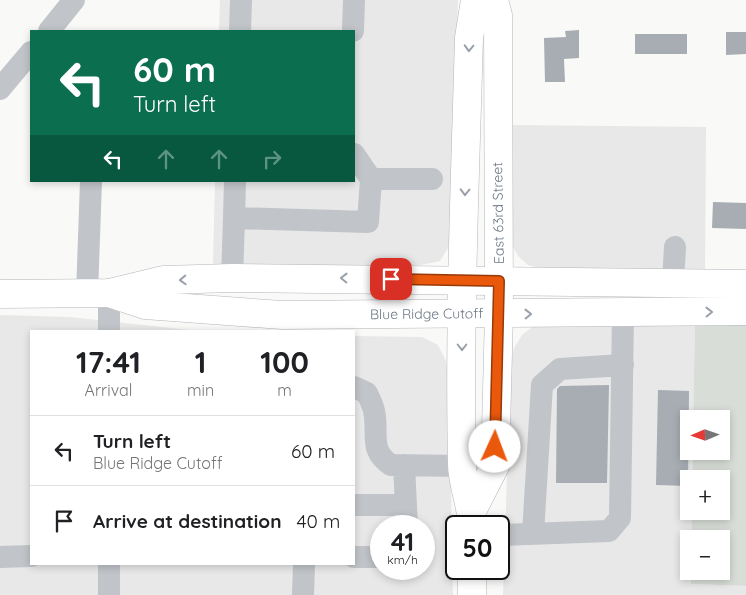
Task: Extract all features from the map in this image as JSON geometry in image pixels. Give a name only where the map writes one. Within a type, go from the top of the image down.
[{"type":"main road","name":"East 63rd Street","points":[[471,515],[462,466],[462,314],[469,38],[475,0]]},
{"type":"main road","name":"East 63rd Street","points":[[473,515],[495,466],[499,281],[498,15],[494,0]]},
{"type":"main road","name":"Blue Ridge Cutoff","points":[[98,294],[163,280],[232,278],[746,284]]},
{"type":"main road","name":"Blue Ridge Cutoff","points":[[0,294],[98,294],[145,304],[282,323],[462,314],[746,311]]},
{"type":"main road","points":[[472,580],[472,595]]},
{"type":"street","points":[[53,30],[74,0]]},
{"type":"street","points":[[240,30],[241,0]]},
{"type":"street","points":[[353,30],[354,0]]},
{"type":"street","points":[[0,89],[30,53]]},
{"type":"street","points":[[234,218],[368,222],[371,179],[355,155]]},
{"type":"street","points":[[371,179],[432,178]]},
{"type":"street","points":[[91,182],[98,294],[109,330]]},
{"type":"street","points":[[232,278],[235,182]]},
{"type":"street","points":[[673,282],[675,247]]},
{"type":"street","points":[[510,535],[609,531],[620,518],[623,313]]},
{"type":"street","points":[[533,534],[542,385],[560,369],[623,365]]},
{"type":"street","points":[[355,387],[367,392],[374,411],[375,440],[381,459],[391,465],[462,466]]},
{"type":"street","points":[[355,505],[406,515],[404,465]]},
{"type":"street","points":[[0,557],[30,556]]},
{"type":"street","points":[[355,557],[370,557]]},
{"type":"street","points":[[109,565],[109,595]]},
{"type":"street","points":[[303,595],[304,565]]},
{"type":"shaded area","points":[[220,0],[458,0],[452,224],[448,248],[440,261],[421,265],[213,266],[215,182],[355,182],[355,30],[219,30]]},
{"type":"shaded area","points":[[509,125],[706,127],[705,273],[546,270],[528,265],[518,256],[512,245]]},
{"type":"shaded area","points":[[0,315],[69,317],[190,330],[30,330],[30,565],[355,565],[355,336],[422,337],[438,345],[446,361],[449,381],[452,515],[445,515],[445,580],[453,580],[453,595],[0,595]]},
{"type":"shaded area","points":[[746,324],[746,586],[691,584],[691,580],[730,580],[730,530],[691,530],[692,520],[730,520],[730,470],[692,470],[693,460],[730,460],[730,410],[693,410],[695,325]]},
{"type":"shaded area","points":[[535,325],[695,325],[693,410],[680,410],[680,460],[693,460],[692,470],[680,470],[680,520],[692,520],[691,530],[680,530],[680,580],[691,580],[691,584],[746,586],[746,595],[503,595],[504,580],[510,580],[510,515],[506,515],[511,361],[514,348],[522,335]]},
{"type":"building","points":[[579,30],[579,58],[564,59],[565,82],[545,82],[544,38],[566,37],[565,31]]},
{"type":"building","points":[[726,32],[746,32],[746,54],[726,55]]},
{"type":"building","points":[[635,34],[687,34],[687,54],[635,54]]},
{"type":"building","points":[[713,202],[746,203],[746,229],[712,228]]},
{"type":"building","points":[[609,385],[607,483],[556,483],[557,389],[560,386]]},
{"type":"building","points":[[658,390],[689,391],[689,410],[680,410],[680,460],[688,460],[688,470],[680,470],[680,486],[656,485]]},
{"type":"route","points":[[391,279],[499,281],[495,447]]}]
